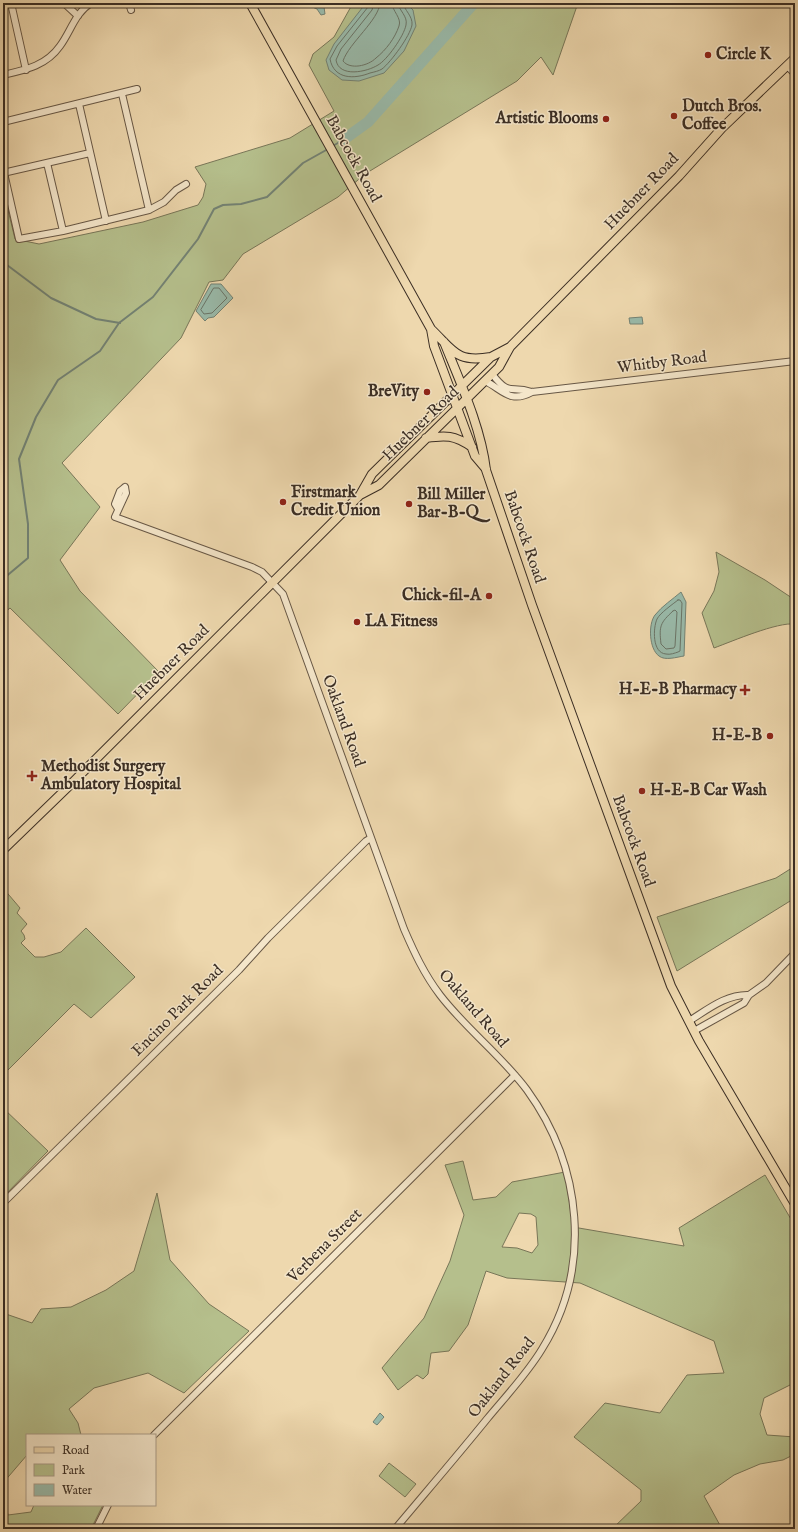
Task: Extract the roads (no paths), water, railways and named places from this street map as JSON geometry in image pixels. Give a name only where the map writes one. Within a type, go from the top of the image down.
[{"type":"main road","name":"Babcock Road","points":[[250,3],[431,329],[444,342],[462,386],[484,452],[486,470],[532,605],[610,815],[671,986],[694,1031],[746,1122],[792,1192],[795,1204]]},
{"type":"main road","name":"Huebner Road","points":[[360,495],[379,485],[499,367],[510,347],[678,176],[722,128],[795,58]]},
{"type":"main road","name":"Babcock Road","points":[[431,329],[434,346],[475,456],[486,470]]},
{"type":"main road","points":[[444,342],[462,358],[477,360],[490,357]]},
{"type":"main road","name":"Huebner Road","points":[[3,850],[360,495],[372,474],[490,357],[510,347]]},
{"type":"main road","points":[[426,438],[452,436],[460,439],[472,447]]},
{"type":"street","points":[[11,3],[26,70]]},
{"type":"street","points":[[64,3],[78,16]]},
{"type":"street","points":[[3,75],[26,70],[40,64],[56,52],[78,16],[91,3]]},
{"type":"street","points":[[129,3],[131,10]]},
{"type":"street","points":[[787,66],[795,74]]},
{"type":"street","points":[[3,122],[122,94],[137,89]]},
{"type":"street","points":[[122,94],[150,210]]},
{"type":"street","points":[[79,104],[106,221]]},
{"type":"street","points":[[90,153],[4,173],[19,239],[63,231],[150,210],[164,202],[176,190],[186,184]]},
{"type":"street","points":[[47,164],[63,231]]},
{"type":"street","name":"Whitby Road","points":[[492,374],[506,388],[532,392],[795,361]]},
{"type":"street","name":"Whitby Road","points":[[485,381],[508,396],[524,396],[532,392]]},
{"type":"street","name":"Oakland Road","points":[[118,509],[115,517],[262,572],[273,582],[285,597],[404,929],[426,975],[455,1013],[515,1075],[540,1110],[565,1164],[570,1185],[575,1231],[575,1252],[568,1288],[554,1326],[543,1348],[532,1365],[395,1529]]},
{"type":"street","name":"Encino Park Road","points":[[3,1203],[239,970],[366,841],[371,838]]},
{"type":"street","points":[[694,1031],[744,1003],[748,995],[766,983],[795,953]]},
{"type":"street","points":[[689,1021],[725,999],[738,995],[748,995]]},
{"type":"street","name":"Verbena Street","points":[[155,1434],[515,1075]]},
{"type":"street","points":[[96,1529],[108,1506]]},
{"type":"water","points":[[310,3],[317,3],[324,7],[325,14],[321,15],[317,9],[310,6]]},
{"type":"water","points":[[366,3],[406,3],[413,10],[416,26],[404,51],[384,73],[359,81],[342,80],[329,70],[326,60],[334,44]]},
{"type":"water","points":[[211,284],[221,284],[233,298],[214,317],[208,318],[205,321],[196,311]]},
{"type":"water","points":[[642,317],[643,324],[630,324],[629,318]]},
{"type":"water","points":[[681,592],[686,602],[684,656],[664,658],[659,656],[653,648],[651,642],[651,624],[655,615]]},
{"type":"water","points":[[380,1413],[384,1417],[377,1425],[373,1422]]},
{"type":"waterway","points":[[343,140],[368,122],[474,3]]},
{"type":"waterway","points":[[331,147],[343,140]]},
{"type":"waterway","points":[[3,579],[28,558],[28,524],[19,459],[36,417],[58,380],[100,351],[119,323],[153,297],[198,239],[214,209],[223,205],[241,204],[267,197],[303,163],[328,149]]},
{"type":"waterway","points":[[3,262],[51,298],[96,319],[120,323]]},
{"type":"place","name":"Circle K","points":[[708,55]]},
{"type":"place","name":"Dutch Bros. Coffee","points":[[674,116]]},
{"type":"place","name":"Artistic Blooms","points":[[606,119]]},
{"type":"place","name":"BreVity","points":[[427,392]]},
{"type":"place","name":"Firstmark Credit Union","points":[[283,502]]},
{"type":"place","name":"Bill Miller Bar-B-Q","points":[[409,504]]},
{"type":"place","name":"Chick-fil-A","points":[[489,596]]},
{"type":"place","name":"LA Fitness","points":[[357,622]]},
{"type":"place","name":"H-E-B Pharmacy","points":[[745,690]]},
{"type":"place","name":"H-E-B","points":[[770,736]]},
{"type":"place","name":"Methodist Surgery Ambulatory Hospital","points":[[32,776]]},
{"type":"place","name":"H-E-B Car Wash","points":[[642,791]]}]
